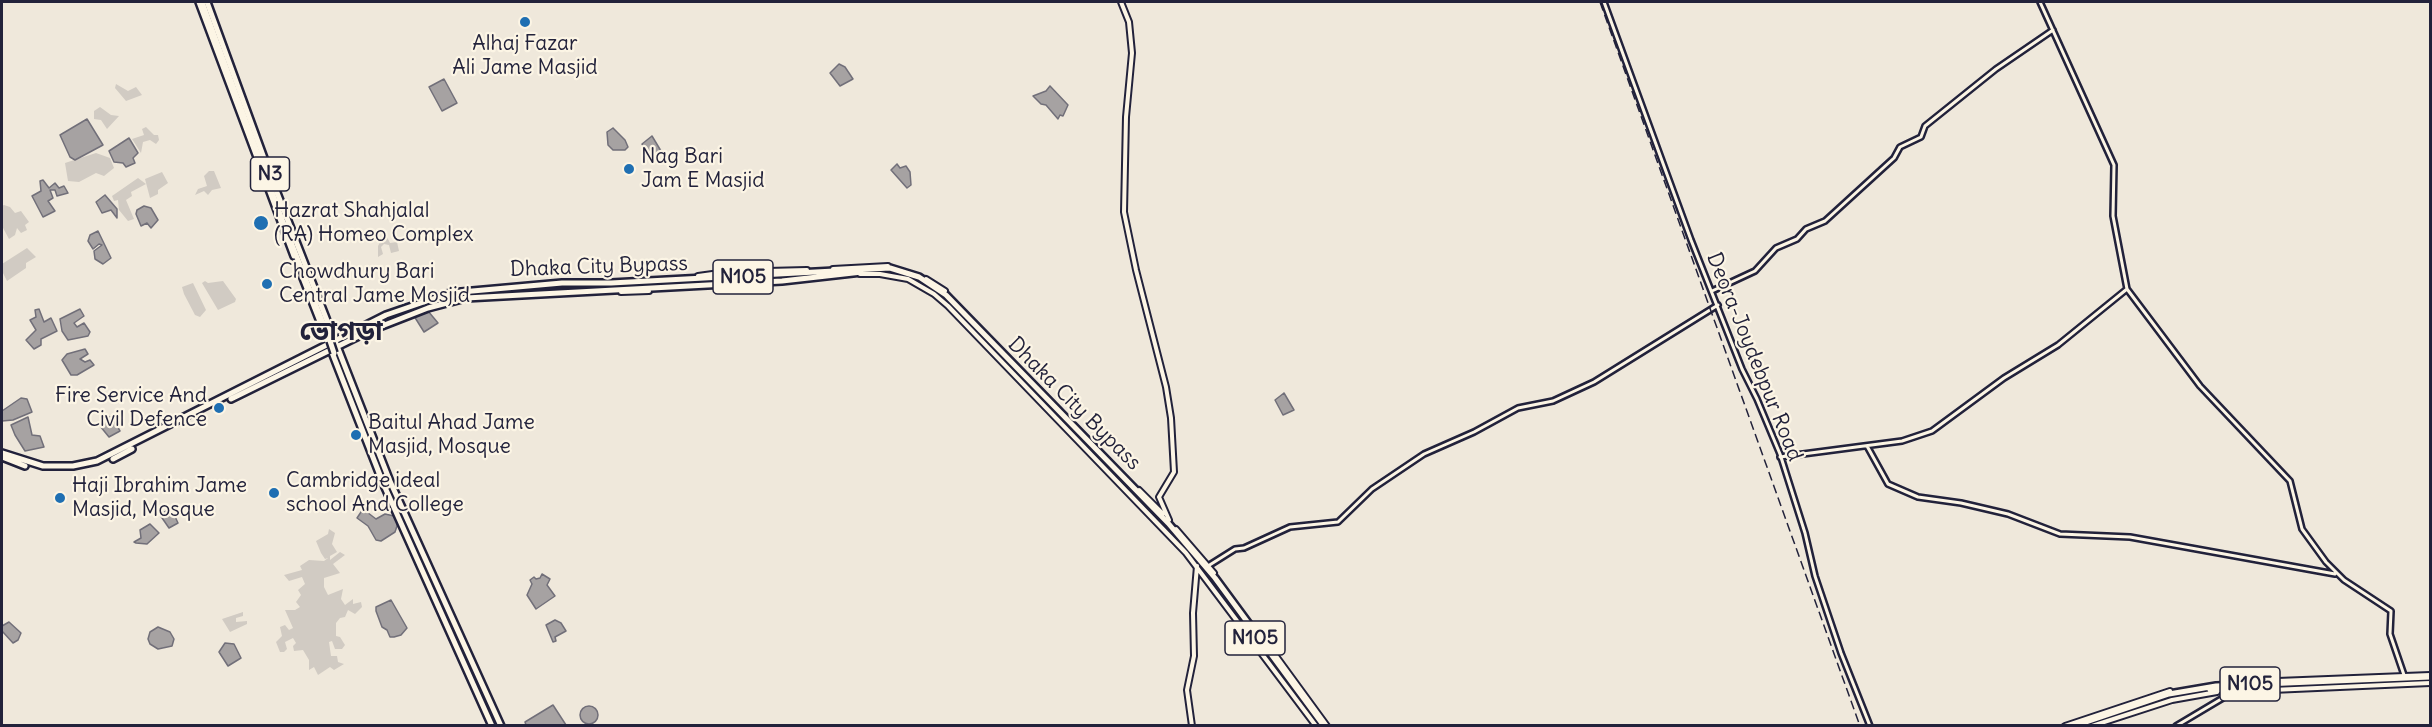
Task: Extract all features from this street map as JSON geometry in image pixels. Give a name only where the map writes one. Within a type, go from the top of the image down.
[{"type":"highway","points":[[200,2],[332,346]]},
{"type":"highway","name":"N3","points":[[200,2],[407,539],[492,726]]},
{"type":"highway","name":"N3","points":[[207,2],[332,346],[396,496],[501,726]]},
{"type":"highway","points":[[210,25],[211,35]]},
{"type":"highway","name":"Dhaka City Bypass","points":[[332,346],[386,315],[450,293],[562,283],[880,268],[904,272],[933,285],[946,295],[1185,541],[1322,726]]},
{"type":"highway","name":"Dhaka City Bypass","points":[[2,455],[43,466],[73,466],[97,461],[332,346],[410,314],[452,301],[782,280],[872,271],[896,273],[917,280],[944,297],[1189,552],[1322,726]]},
{"type":"highway","name":"N105","points":[[2074,726],[2169,694],[2216,686],[2430,679]]},
{"type":"highway","name":"N105","points":[[2083,726],[2171,697],[2196,692],[2430,679]]},
{"type":"main road","points":[[1121,2],[1129,22],[1132,53],[1127,98],[1124,212],[1136,270],[1166,387],[1171,418],[1174,472],[1159,497],[1169,520]]},
{"type":"main road","points":[[605,282],[727,272],[814,271],[872,265],[890,266],[920,275],[955,301],[1169,520],[1208,566],[1322,726]]},
{"type":"main road","points":[[601,291],[628,292],[760,284],[872,274],[896,276],[916,283],[948,306],[1197,566],[1322,726]]},
{"type":"main road","points":[[1192,726],[1187,688],[1194,657],[1193,613],[1197,566]]},
{"type":"main road","points":[[2065,726],[2168,692],[2195,687],[2404,675],[2430,679]]},
{"type":"main road","points":[[2092,726],[2172,700],[2233,692],[2430,679]]},
{"type":"street","name":"Deora-Joydebpur Road","points":[[1604,2],[1674,196],[1742,369],[1757,399],[1780,457],[1836,638],[1870,726]]},
{"type":"street","points":[[2040,2],[2114,165],[2112,189],[2114,216],[2127,289],[2200,386],[2290,481],[2302,529],[2336,574],[2391,611],[2390,634],[2404,675]]},
{"type":"street","points":[[1712,291],[1755,271],[1776,248],[1797,239],[1806,229],[1825,222],[1894,158],[1900,147],[1921,138],[1925,126],[1996,69],[2053,30]]},
{"type":"street","points":[[1780,457],[1913,438],[1939,427],[2004,378],[2058,345],[2127,289]]},
{"type":"street","points":[[1208,566],[1235,549],[1244,548],[1290,526],[1338,522],[1372,489],[1424,454],[1474,432],[1518,408],[1553,401],[1586,386],[1718,305]]},
{"type":"street","points":[[1867,446],[1888,484],[1918,497],[1961,502],[2008,514],[2060,534],[2130,537],[2336,574]]},
{"type":"street","points":[[2176,726],[2233,692]]},
{"type":"shaded area","points":[[839,64],[845,67],[853,79],[840,86],[830,73]]},
{"type":"shaded area","points":[[444,79],[457,103],[442,111],[429,87]]},
{"type":"shaded area","points":[[116,84],[128,91],[136,87],[142,95],[126,101],[115,88]]},
{"type":"shaded area","points":[[1050,86],[1068,105],[1063,116],[1060,115],[1058,119],[1046,105],[1041,104],[1033,96],[1046,91]]},
{"type":"shaded area","points":[[100,107],[111,115],[119,116],[107,129],[101,120],[94,119],[94,111]]},
{"type":"shaded area","points":[[87,119],[103,145],[75,160],[70,157],[60,135]]},
{"type":"shaded area","points":[[146,127],[154,135],[158,135],[159,140],[156,144],[150,140],[143,142],[141,153],[132,139],[144,135],[142,129]]},
{"type":"shaded area","points":[[613,128],[625,140],[628,147],[625,150],[613,150],[608,145],[607,132]]},
{"type":"shaded area","points":[[652,136],[661,151],[661,154],[653,161],[642,144]]},
{"type":"shaded area","points":[[129,138],[138,153],[133,158],[135,163],[126,167],[123,163],[114,162],[109,151]]},
{"type":"shaded area","points":[[96,153],[110,158],[114,168],[104,176],[96,173],[79,182],[68,181],[65,163]]},
{"type":"shaded area","points":[[897,164],[900,168],[906,166],[910,172],[911,185],[907,188],[891,170]]},
{"type":"shaded area","points":[[209,171],[214,171],[221,188],[212,190],[208,195],[204,191],[195,195],[198,189],[207,186],[204,176]]},
{"type":"shaded area","points":[[162,172],[168,183],[158,190],[158,194],[150,198],[145,179]]},
{"type":"shaded area","points":[[138,178],[146,184],[131,192],[132,196],[126,200],[134,219],[128,221],[119,210],[118,200],[114,201],[112,196]]},
{"type":"shaded area","points":[[43,180],[49,188],[55,183],[59,188],[64,186],[68,193],[57,196],[55,190],[50,190],[53,198],[48,201],[55,211],[43,217],[32,196],[41,191],[40,181]]},
{"type":"shaded area","points":[[105,195],[117,209],[117,218],[111,210],[102,213],[96,202]]},
{"type":"shaded area","points":[[2,206],[10,207],[15,213],[21,211],[29,222],[25,225],[27,230],[21,233],[17,228],[15,235],[9,239],[2,226]]},
{"type":"shaded area","points":[[144,206],[151,208],[158,220],[151,228],[147,223],[141,226],[136,214],[137,210]]},
{"type":"shaded area","points":[[98,231],[111,258],[103,264],[95,259],[94,251],[102,245],[99,244],[93,249],[88,241],[90,235]]},
{"type":"shaded area","points":[[384,231],[390,243],[397,242],[399,251],[391,253],[389,245],[384,244],[381,247],[383,254],[378,257],[378,246],[383,237],[381,232]]},
{"type":"shaded area","points":[[27,248],[36,257],[26,263],[26,268],[7,281],[2,271],[2,264]]},
{"type":"shaded area","points":[[205,281],[208,283],[223,281],[236,299],[235,302],[218,310],[202,283]]},
{"type":"shaded area","points":[[193,283],[206,310],[200,317],[195,315],[182,287]]},
{"type":"shaded area","points":[[39,309],[44,322],[51,318],[57,331],[41,339],[41,345],[34,349],[26,340],[36,330],[30,320],[36,317],[35,310]]},
{"type":"shaded area","points":[[80,309],[84,316],[74,323],[77,327],[84,323],[90,332],[88,336],[68,340],[62,331],[60,319]]},
{"type":"shaded area","points":[[428,311],[438,323],[424,332],[414,316]]},
{"type":"shaded area","points":[[85,349],[88,354],[80,359],[85,362],[90,360],[94,365],[77,375],[71,375],[62,360],[67,354]]},
{"type":"shaded area","points":[[1284,393],[1294,410],[1283,415],[1275,400]]},
{"type":"shaded area","points":[[21,398],[27,399],[32,412],[13,420],[2,421],[2,411]]},
{"type":"shaded area","points":[[108,416],[113,419],[120,431],[109,437],[100,426],[102,420]]},
{"type":"shaded area","points":[[28,417],[32,435],[40,436],[44,447],[25,451],[11,425]]},
{"type":"shaded area","points":[[171,508],[178,523],[169,528],[160,515]]},
{"type":"shaded area","points":[[363,509],[376,519],[385,514],[394,516],[398,523],[395,532],[381,541],[376,540],[368,526],[357,518]]},
{"type":"shaded area","points":[[150,524],[159,533],[147,544],[134,542],[141,538],[140,530]]},
{"type":"shaded area","points":[[329,529],[335,533],[332,544],[337,552],[330,556],[330,560],[340,552],[345,555],[333,564],[340,573],[324,578],[324,587],[328,595],[343,589],[341,599],[345,605],[353,599],[353,604],[361,602],[362,607],[355,614],[348,610],[345,617],[340,618],[336,623],[336,636],[340,637],[345,645],[342,649],[335,649],[332,641],[329,642],[331,656],[337,656],[338,662],[344,664],[334,670],[330,667],[318,675],[314,667],[309,670],[309,660],[303,650],[294,651],[293,646],[296,643],[293,638],[285,642],[287,649],[284,652],[280,652],[276,642],[282,636],[280,627],[285,625],[289,630],[293,628],[285,610],[295,610],[300,607],[296,602],[301,595],[298,590],[305,584],[302,577],[289,581],[284,575],[302,570],[300,566],[309,560],[324,561],[328,558],[325,559],[316,541],[328,534]]},
{"type":"shaded area","points":[[542,574],[550,579],[547,585],[555,596],[536,609],[527,595],[532,584],[530,580],[534,577],[540,578]]},
{"type":"shaded area","points":[[391,600],[407,628],[401,635],[394,637],[390,637],[387,630],[382,627],[376,611],[376,607]]},
{"type":"shaded area","points":[[243,612],[243,616],[236,618],[236,622],[247,621],[247,624],[230,632],[222,619]]},
{"type":"shaded area","points":[[555,620],[561,623],[566,631],[555,637],[556,641],[553,642],[546,625]]},
{"type":"shaded area","points":[[9,622],[21,633],[18,640],[13,643],[2,631],[2,626]]},
{"type":"shaded area","points":[[158,627],[170,632],[174,639],[172,646],[158,649],[150,644],[148,639],[150,632]]},
{"type":"shaded area","points":[[225,643],[234,644],[241,658],[228,666],[219,652]]},
{"type":"shaded area","points":[[553,705],[566,725],[526,725],[525,722]]},
{"type":"shaded area","points":[[589,706],[595,709],[598,715],[595,721],[589,724],[583,721],[580,715],[583,709]]},
{"type":"railway","points":[[1600,2],[1860,726]]},
{"type":"place","name":"Alhaj Fazar Ali Jame Masjid","points":[[525,22]]},
{"type":"place","name":"Nag Bari Jam E Masjid","points":[[629,169]]},
{"type":"place","name":"Hazrat Shahjalal (RA) Homeo Complex","points":[[261,223]]},
{"type":"place","name":"Chowdhury Bari Central Jame Mosjid","points":[[267,284]]},
{"type":"place","name":"Fire Service And Civil Defence","points":[[219,408]]},
{"type":"place","name":"Baitul Ahad Jame Masjid, Mosque","points":[[356,435]]},
{"type":"place","name":"Cambridge ideal school And College","points":[[274,493]]},
{"type":"place","name":"Haji Ibrahim Jame Masjid, Mosque","points":[[60,498]]},
{"type":"district","name":"ভোগড়া","points":[[341,332]]}]
